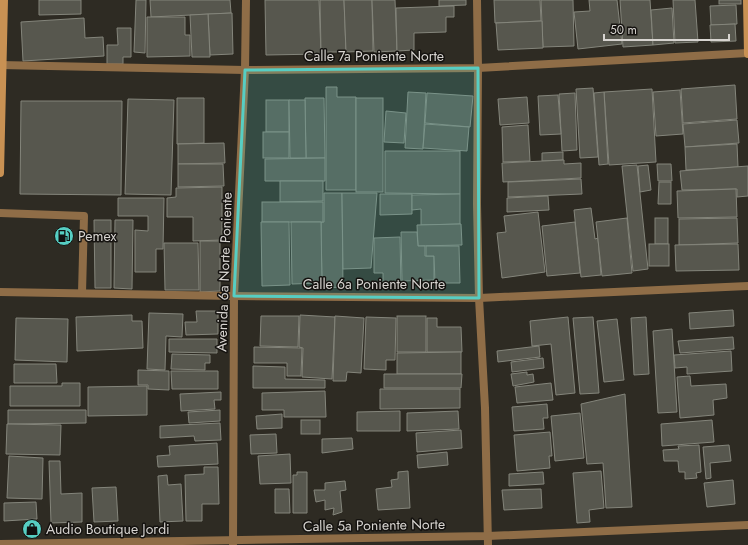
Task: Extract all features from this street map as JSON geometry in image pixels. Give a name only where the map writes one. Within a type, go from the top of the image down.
[{"type":"main road","points":[[0,173],[4,0]]},
{"type":"main road","points":[[747,0],[748,53]]},
{"type":"street","name":"Avenida 6a Norte Poniente","points":[[233,542],[234,296],[245,70],[246,0]]},
{"type":"street","points":[[477,0],[477,204],[479,298],[485,408],[488,541]]},
{"type":"street","name":"Calle 7a Poniente Norte","points":[[2,65],[245,70],[478,68],[748,53]]},
{"type":"street","points":[[0,213],[84,216],[82,293]]},
{"type":"street","name":"Calle 6a Poniente Norte","points":[[0,292],[479,298],[748,286]]},
{"type":"street","name":"Calle 5a Poniente Norte","points":[[0,544],[488,541],[748,525]]},
{"type":"highlighted area","points":[[478,68],[479,298],[234,296],[245,70]]},
{"type":"building","points":[[39,0],[81,0],[81,14],[39,15]]},
{"type":"building","points":[[136,0],[146,0],[145,53],[134,52]]},
{"type":"building","points":[[150,0],[230,0],[231,13],[151,17]]},
{"type":"building","points":[[265,0],[319,0],[321,54],[266,55]]},
{"type":"building","points":[[320,0],[344,0],[346,52],[321,52]]},
{"type":"building","points":[[344,0],[372,0],[373,51],[346,52]]},
{"type":"building","points":[[372,0],[395,0],[397,51],[374,52]]},
{"type":"building","points":[[439,0],[466,0],[466,5],[439,6]]},
{"type":"building","points":[[494,0],[540,0],[541,21],[495,23]]},
{"type":"building","points":[[541,0],[573,0],[574,46],[543,47]]},
{"type":"building","points":[[589,0],[617,0],[622,44],[578,49],[574,12],[590,11]]},
{"type":"building","points":[[620,0],[650,0],[653,45],[623,47]]},
{"type":"building","points":[[673,0],[695,0],[698,42],[675,43]]},
{"type":"building","points":[[719,0],[741,0],[741,4],[719,4]]},
{"type":"building","points":[[736,5],[737,24],[711,25],[710,6]]},
{"type":"building","points":[[454,6],[454,17],[446,17],[446,32],[414,33],[414,50],[397,51],[396,8]]},
{"type":"building","points":[[672,8],[674,43],[653,45],[651,10]]},
{"type":"building","points":[[232,13],[233,54],[210,55],[208,14]]},
{"type":"building","points":[[208,14],[210,57],[192,57],[190,15]]},
{"type":"building","points":[[147,17],[185,17],[185,35],[190,35],[190,56],[147,57]]},
{"type":"building","points":[[84,18],[85,38],[103,37],[104,56],[23,61],[21,22]]},
{"type":"building","points":[[542,21],[543,48],[498,50],[496,23]]},
{"type":"building","points":[[735,24],[736,41],[711,42],[710,25]]},
{"type":"building","points":[[117,28],[131,28],[131,57],[123,57],[123,64],[107,64],[107,45],[118,45]]},
{"type":"building","points":[[735,85],[737,119],[683,123],[681,89]]},
{"type":"building","points":[[326,87],[337,87],[337,97],[356,97],[356,190],[326,190]]},
{"type":"building","points":[[593,88],[598,157],[580,158],[576,89]]},
{"type":"building","points":[[652,89],[656,162],[609,165],[604,92]]},
{"type":"building","points":[[680,90],[683,134],[656,136],[653,92]]},
{"type":"building","points":[[408,92],[426,93],[423,149],[405,148]]},
{"type":"building","points":[[604,92],[608,164],[599,165],[594,93]]},
{"type":"building","points":[[427,93],[473,96],[470,127],[425,123]]},
{"type":"building","points":[[575,93],[577,150],[562,151],[559,94]]},
{"type":"building","points":[[558,95],[561,134],[540,135],[538,96]]},
{"type":"building","points":[[527,97],[529,123],[500,125],[498,99]]},
{"type":"building","points":[[177,98],[204,98],[204,143],[177,144]]},
{"type":"building","points":[[305,98],[324,98],[325,158],[306,158]]},
{"type":"building","points":[[356,98],[383,98],[383,192],[356,192]]},
{"type":"building","points":[[128,99],[174,100],[171,195],[125,194]]},
{"type":"building","points":[[266,100],[289,100],[289,132],[266,132]]},
{"type":"building","points":[[289,100],[305,100],[306,158],[290,158]]},
{"type":"building","points":[[21,101],[122,101],[121,195],[20,194]]},
{"type":"building","points":[[386,111],[406,113],[404,143],[384,142]]},
{"type":"building","points":[[737,120],[739,143],[685,147],[683,124]]},
{"type":"building","points":[[425,124],[469,127],[467,151],[423,148]]},
{"type":"building","points":[[528,125],[530,161],[503,162],[502,127]]},
{"type":"building","points":[[263,132],[289,132],[289,158],[263,158]]},
{"type":"building","points":[[224,143],[225,163],[178,164],[178,144]]},
{"type":"building","points":[[737,144],[738,167],[686,170],[685,147]]},
{"type":"building","points":[[385,151],[460,151],[460,194],[385,193]]},
{"type":"building","points":[[563,152],[563,160],[542,161],[542,153]]},
{"type":"building","points":[[325,158],[325,181],[265,181],[265,159]]},
{"type":"building","points":[[564,160],[564,164],[581,163],[581,178],[503,182],[502,163]]},
{"type":"building","points":[[178,164],[223,164],[224,186],[178,187]]},
{"type":"building","points":[[657,164],[671,164],[672,181],[658,181]]},
{"type":"building","points":[[637,165],[648,269],[633,271],[622,166]]},
{"type":"building","points":[[648,165],[651,190],[640,192],[638,166]]},
{"type":"building","points":[[748,166],[748,196],[737,197],[737,189],[682,190],[680,171]]},
{"type":"building","points":[[581,179],[582,194],[508,197],[508,182]]},
{"type":"building","points":[[280,181],[323,181],[323,201],[280,202]]},
{"type":"building","points":[[659,182],[671,182],[671,204],[658,204]]},
{"type":"building","points":[[222,187],[222,240],[193,241],[193,217],[167,217],[167,198],[176,197],[176,188]]},
{"type":"building","points":[[736,189],[737,217],[678,218],[677,191]]},
{"type":"building","points":[[324,193],[342,193],[343,287],[322,288],[321,222],[324,222]]},
{"type":"building","points":[[342,193],[377,193],[371,268],[343,269]]},
{"type":"building","points":[[380,194],[412,194],[412,214],[380,215]]},
{"type":"building","points":[[460,194],[460,224],[421,225],[421,209],[412,210],[412,195]]},
{"type":"building","points":[[548,196],[549,210],[507,212],[507,198]]},
{"type":"building","points":[[118,198],[164,198],[163,249],[156,249],[156,272],[135,272],[135,230],[148,231],[148,216],[118,216]]},
{"type":"building","points":[[262,202],[323,202],[323,222],[262,222]]},
{"type":"building","points":[[591,208],[595,239],[598,238],[601,275],[581,277],[574,210]]},
{"type":"building","points":[[538,212],[545,272],[502,278],[497,233],[506,232],[504,216]]},
{"type":"building","points":[[627,218],[632,273],[602,276],[596,222]]},
{"type":"building","points":[[655,218],[668,218],[668,244],[655,244]]},
{"type":"building","points":[[737,218],[738,243],[679,245],[679,219]]},
{"type":"building","points":[[94,220],[111,220],[111,288],[95,288]]},
{"type":"building","points":[[115,220],[133,220],[132,289],[114,288]]},
{"type":"building","points":[[261,222],[289,222],[290,285],[262,286]]},
{"type":"building","points":[[291,222],[321,222],[322,283],[292,284]]},
{"type":"building","points":[[575,222],[580,273],[547,276],[542,226]]},
{"type":"building","points":[[461,224],[462,245],[418,246],[417,225]]},
{"type":"building","points":[[401,232],[417,232],[418,246],[425,246],[425,256],[434,256],[434,280],[402,281]]},
{"type":"building","points":[[400,237],[401,286],[383,286],[383,273],[374,273],[374,238]]},
{"type":"building","points":[[200,241],[220,241],[220,291],[200,292]]},
{"type":"building","points":[[164,243],[198,243],[199,290],[165,290]]},
{"type":"building","points":[[649,244],[669,244],[669,266],[649,266]]},
{"type":"building","points":[[738,244],[739,270],[676,271],[675,245]]},
{"type":"building","points":[[426,246],[459,246],[460,283],[435,283],[434,256],[426,256]]},
{"type":"building","points":[[733,310],[734,326],[690,329],[689,313]]},
{"type":"building","points":[[196,311],[218,311],[218,334],[186,335],[185,322],[197,322]]},
{"type":"building","points":[[149,313],[183,314],[182,337],[166,336],[165,370],[147,369]]},
{"type":"building","points":[[132,315],[132,321],[142,321],[143,348],[77,351],[76,317]]},
{"type":"building","points":[[300,315],[335,317],[332,379],[302,377],[303,348],[299,347]]},
{"type":"building","points":[[261,316],[299,316],[298,347],[260,346]]},
{"type":"building","points":[[335,316],[364,318],[361,373],[347,372],[346,381],[333,381]]},
{"type":"building","points":[[397,316],[426,316],[426,352],[397,352]]},
{"type":"building","points":[[366,317],[396,318],[395,360],[386,360],[386,370],[364,369]]},
{"type":"building","points":[[568,317],[575,393],[556,395],[551,344],[532,346],[530,321]]},
{"type":"building","points":[[593,317],[599,393],[580,394],[573,318]]},
{"type":"building","points":[[646,317],[649,374],[634,375],[631,318]]},
{"type":"building","points":[[16,318],[68,319],[67,362],[15,360]]},
{"type":"building","points":[[427,318],[437,318],[437,327],[461,327],[462,352],[427,352]]},
{"type":"building","points":[[617,319],[624,380],[604,382],[597,321]]},
{"type":"building","points":[[672,329],[677,412],[658,413],[653,331]]},
{"type":"building","points":[[733,337],[734,349],[680,353],[678,341]]},
{"type":"building","points":[[169,339],[217,339],[217,353],[169,352]]},
{"type":"building","points":[[539,346],[540,357],[498,362],[497,351]]},
{"type":"building","points":[[254,347],[302,348],[301,376],[287,376],[287,363],[254,363]]},
{"type":"building","points":[[731,351],[732,371],[687,374],[687,367],[675,368],[674,355]]},
{"type":"building","points":[[461,352],[461,374],[397,374],[397,353]]},
{"type":"building","points":[[172,354],[210,355],[210,363],[205,363],[205,370],[171,369]]},
{"type":"building","points":[[543,358],[544,368],[512,372],[511,362]]},
{"type":"building","points":[[14,364],[56,364],[57,383],[14,383]]},
{"type":"building","points":[[253,366],[285,367],[285,379],[325,380],[325,388],[253,388]]},
{"type":"building","points":[[138,370],[169,371],[169,390],[148,389],[148,385],[138,385]]},
{"type":"building","points":[[171,371],[218,371],[218,389],[172,389]]},
{"type":"building","points":[[527,372],[527,375],[533,374],[534,382],[513,386],[511,374]]},
{"type":"building","points":[[384,374],[462,374],[461,388],[384,388]]},
{"type":"building","points":[[690,376],[691,386],[726,384],[727,398],[713,400],[714,415],[680,418],[677,377]]},
{"type":"building","points":[[62,383],[80,383],[80,406],[10,406],[10,386],[62,386]]},
{"type":"building","points":[[551,383],[553,400],[517,403],[515,387]]},
{"type":"building","points":[[147,386],[147,415],[88,416],[88,387]]},
{"type":"building","points":[[380,389],[460,389],[460,408],[380,409]]},
{"type":"building","points":[[325,391],[326,417],[284,417],[284,410],[262,410],[262,393]]},
{"type":"building","points":[[221,392],[221,400],[214,400],[215,409],[181,411],[180,394]]},
{"type":"building","points":[[625,394],[632,507],[606,508],[603,463],[587,464],[581,404]]},
{"type":"building","points":[[547,404],[548,418],[543,418],[544,429],[514,431],[512,407]]},
{"type":"building","points":[[8,410],[86,410],[86,423],[8,424]]},
{"type":"building","points":[[220,410],[220,421],[189,423],[188,412]]},
{"type":"building","points":[[400,411],[400,431],[357,431],[357,412]]},
{"type":"building","points":[[458,411],[459,429],[407,431],[407,413]]},
{"type":"building","points":[[580,413],[584,458],[555,461],[551,416]]},
{"type":"building","points":[[282,414],[282,428],[257,429],[256,416]]},
{"type":"building","points":[[301,420],[320,420],[320,434],[301,434]]},
{"type":"building","points":[[712,420],[714,442],[662,446],[661,424]]},
{"type":"building","points":[[220,423],[221,440],[195,441],[194,436],[160,438],[160,426]]},
{"type":"building","points":[[7,424],[61,425],[60,455],[6,454]]},
{"type":"building","points":[[461,430],[462,448],[417,452],[416,433]]},
{"type":"building","points":[[550,432],[552,456],[549,456],[550,468],[517,471],[514,435]]},
{"type":"building","points":[[276,434],[277,453],[251,454],[250,435]]},
{"type":"building","points":[[352,438],[353,449],[322,453],[322,439]]},
{"type":"building","points":[[217,443],[218,464],[158,467],[157,456],[170,455],[169,446]]},
{"type":"building","points":[[699,445],[701,472],[696,473],[697,478],[685,479],[685,472],[679,472],[678,461],[664,461],[663,450],[679,449],[678,446]]},
{"type":"building","points":[[729,445],[731,461],[710,463],[711,478],[706,479],[703,447]]},
{"type":"building","points":[[447,452],[448,465],[418,468],[417,455]]},
{"type":"building","points":[[290,454],[291,483],[260,484],[258,456]]},
{"type":"building","points":[[9,456],[43,458],[42,499],[7,498]]},
{"type":"building","points":[[49,461],[60,461],[61,494],[82,493],[82,522],[51,523]]},
{"type":"building","points":[[204,467],[218,467],[219,504],[202,504],[202,521],[186,521],[185,475],[204,474]]},
{"type":"building","points":[[408,471],[410,508],[378,510],[376,489],[392,487],[391,480],[398,479],[398,472]]},
{"type":"building","points":[[601,471],[604,508],[589,510],[590,522],[577,523],[573,473]]},
{"type":"building","points":[[297,472],[307,472],[307,513],[293,513],[293,475],[297,475]]},
{"type":"building","points":[[543,472],[544,484],[509,486],[509,474]]},
{"type":"building","points":[[167,475],[168,485],[181,484],[183,521],[160,522],[158,476]]},
{"type":"building","points":[[733,480],[735,504],[707,507],[704,483]]},
{"type":"building","points":[[345,481],[346,490],[340,491],[342,512],[333,515],[334,508],[325,510],[325,500],[316,502],[314,490],[325,490],[325,483]]},
{"type":"building","points":[[116,487],[118,521],[94,522],[92,488]]},
{"type":"building","points":[[275,489],[289,489],[290,513],[275,513]]},
{"type":"building","points":[[541,489],[542,508],[504,510],[502,490]]},
{"type":"building","points":[[36,502],[37,519],[4,521],[4,503]]},
{"type":"place","name":"Pemex","points":[[64,236]]},
{"type":"place","name":"Audio Boutique Jordi","points":[[32,529]]}]
